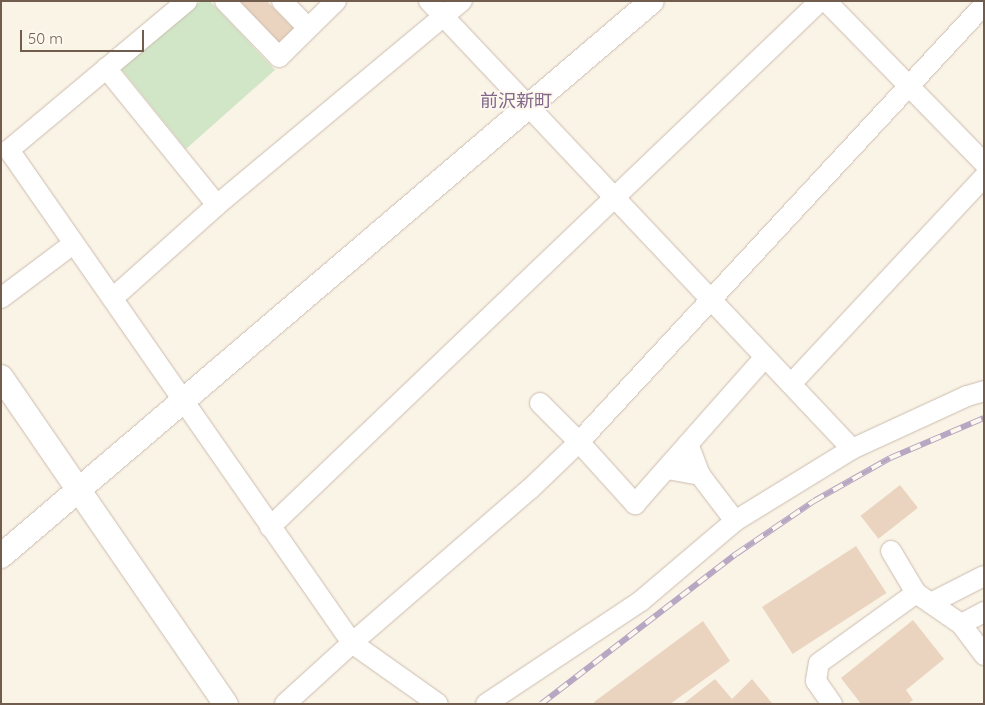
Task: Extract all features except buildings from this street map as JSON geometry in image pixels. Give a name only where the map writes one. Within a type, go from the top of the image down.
[{"type":"street","points":[[187,1],[9,150],[352,642],[438,704]]},
{"type":"street","points":[[225,1],[279,56],[336,1]]},
{"type":"street","points":[[282,1],[308,28]]},
{"type":"street","points":[[429,1],[852,449]]},
{"type":"street","points":[[113,298],[217,205],[462,1]]},
{"type":"street","points":[[1,556],[652,1]]},
{"type":"street","points":[[270,527],[820,1]]},
{"type":"street","points":[[826,1],[984,163]]},
{"type":"street","points":[[285,704],[352,642],[530,489],[579,442],[984,5]]},
{"type":"street","points":[[106,68],[217,205]]},
{"type":"street","points":[[790,384],[984,177]]},
{"type":"street","points":[[1,298],[73,244]]},
{"type":"street","points":[[540,403],[579,442],[635,504],[765,357]]},
{"type":"street","points":[[1,377],[226,704]]},
{"type":"street","points":[[486,704],[641,601],[735,521],[852,449],[984,390]]},
{"type":"street","points":[[688,444],[700,475],[735,521]]},
{"type":"street","points":[[667,469],[700,475]]},
{"type":"street","points":[[891,551],[924,598],[961,624],[984,655]]},
{"type":"street","points":[[832,704],[816,681],[819,663],[924,598],[984,576]]},
{"type":"street","points":[[961,624],[984,612]]},
{"type":"green space","points":[[201,1],[210,1],[275,70],[186,149],[119,66]]},
{"type":"railway","points":[[541,704],[736,554],[814,501],[890,458],[984,418]]},
{"type":"district","name":"前沢新町","points":[[516,101]]}]
